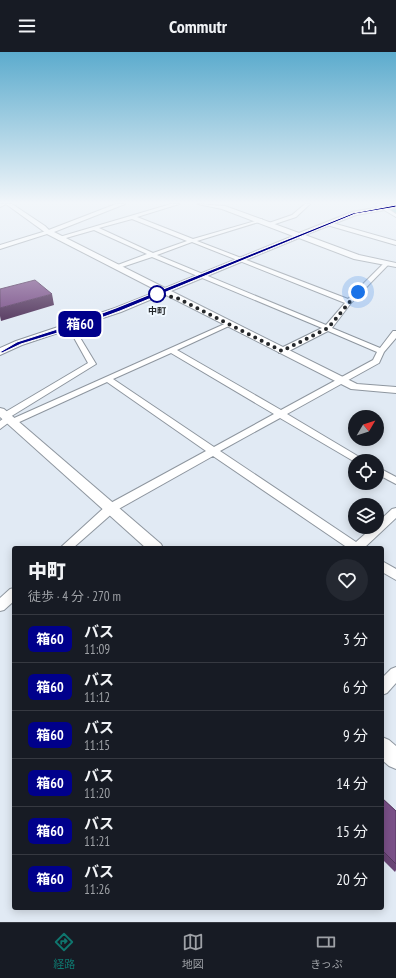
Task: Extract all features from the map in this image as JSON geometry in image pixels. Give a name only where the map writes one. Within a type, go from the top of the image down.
[{"type":"street","points":[[72,245],[355,387],[396,390]]},
{"type":"street","points":[[129,245],[381,351]]},
{"type":"street","points":[[117,268],[180,245]]},
{"type":"street","points":[[200,245],[348,302]]},
{"type":"street","points":[[0,352],[19,343],[71,326],[164,291],[280,245]]},
{"type":"street","points":[[324,245],[357,257],[396,265]]},
{"type":"street","points":[[282,351],[328,328],[348,302],[386,264]]},
{"type":"street","points":[[5,419],[107,379],[229,324]]},
{"type":"street","points":[[5,419],[92,364],[71,326]]},
{"type":"street","points":[[68,546],[110,508],[215,452],[376,361],[381,351],[396,333]]},
{"type":"street","points":[[172,350],[349,454]]},
{"type":"street","points":[[107,379],[353,546]]},
{"type":"street","points":[[5,419],[154,546]]},
{"type":"street","points":[[384,474],[396,481]]},
{"type":"street","points":[[358,546],[396,512]]},
{"type":"street","points":[[384,567],[396,576]]},
{"type":"street","points":[[0,606],[12,595]]},
{"type":"street","points":[[384,686],[396,672]]},
{"type":"street","points":[[384,749],[396,759]]},
{"type":"building","points":[[35,280],[52,294],[0,308],[0,289]]},
{"type":"building","points":[[384,800],[396,811],[396,864],[384,852]]},
{"type":"bus line","name":"箱60","points":[[0,352],[19,343],[118,310],[279,245]]},
{"type":"place","name":"中町","points":[[157,294]]},
{"type":"route","points":[[157,294],[177,298],[282,351],[328,328],[348,302],[358,292]]}]
